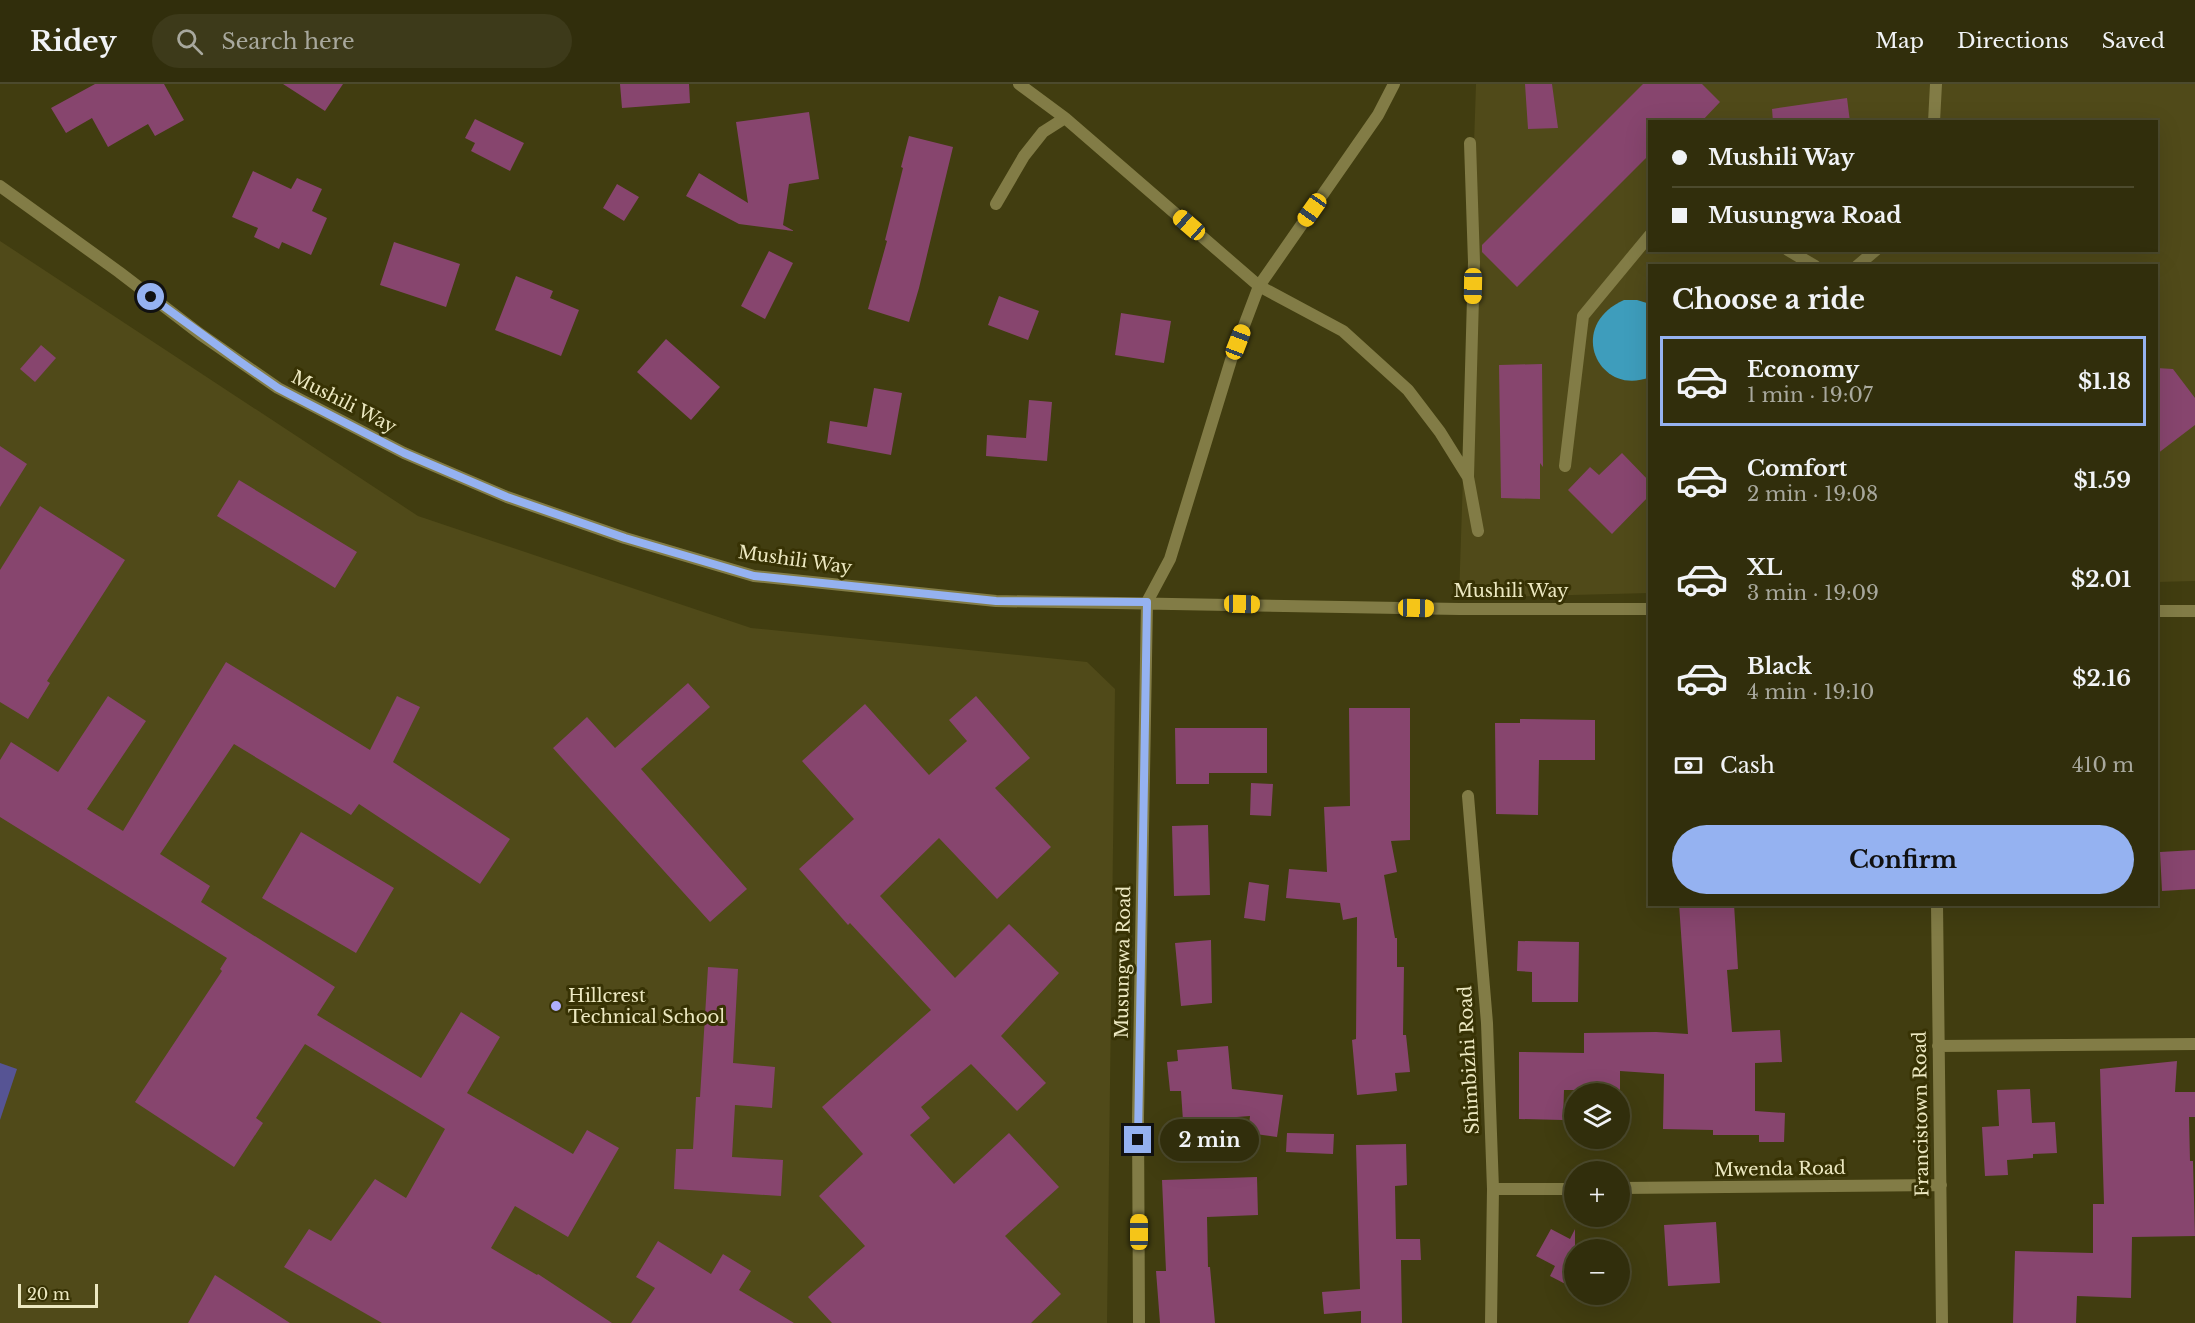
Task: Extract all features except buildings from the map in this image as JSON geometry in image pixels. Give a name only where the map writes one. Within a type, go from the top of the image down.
[{"type":"street","points":[[1019,84],[1065,118],[1259,286],[1343,331],[1408,390],[1440,432],[1468,477]]},
{"type":"street","points":[[1147,602],[1170,559],[1231,360],[1259,286],[1378,115],[1394,84]]},
{"type":"street","points":[[1934,120],[1935,84]]},
{"type":"street","points":[[996,204],[1024,156],[1042,132],[1065,118]]},
{"type":"street","points":[[1470,143],[1474,262],[1468,477],[1478,531]]},
{"type":"street","name":"Mushili Way","points":[[0,186],[200,334],[278,388],[404,453],[507,497],[625,538],[754,576],[996,601],[1448,609],[1648,609]]},
{"type":"street","points":[[1565,466],[1583,316],[1648,237]]},
{"type":"street","points":[[1791,252],[1812,264]]},
{"type":"street","points":[[1859,264],[1874,252]]},
{"type":"street","name":"Musungwa Road","points":[[1139,1323],[1138,1117],[1147,602]]},
{"type":"street","points":[[2158,611],[2195,611]]},
{"type":"street","name":"Shimbizhi Road","points":[[1468,796],[1487,1023],[1493,1189],[1491,1323]]},
{"type":"street","name":"Francistown Road","points":[[1937,906],[1942,1323]]},
{"type":"street","points":[[1938,1046],[2195,1044]]},
{"type":"street","name":"Mwenda Road","points":[[1630,1188],[1941,1185]]},
{"type":"street","points":[[1493,1189],[1564,1188]]},
{"type":"shaded area","points":[[1476,84],[2195,84],[2195,581],[2158,582],[2158,264],[1648,264],[1648,593],[1459,598]]},
{"type":"shaded area","name":"Hillcrest Technical School","points":[[0,241],[418,516],[751,628],[1087,662],[1115,689],[1107,1323],[0,1323]]},
{"type":"shaded area","points":[[0,1063],[17,1069],[0,1120]]},
{"type":"water","points":[[1624,300],[1637,300],[1648,303],[1648,377],[1632,381],[1616,377],[1604,369],[1596,356],[1593,341],[1596,326],[1606,312]]},
{"type":"place","name":"Hillcrest Technical School","points":[[556,1006]]},
{"type":"route","points":[[151,297],[278,388],[404,453],[507,497],[625,538],[754,576],[996,601],[1147,602],[1138,1140]]}]
